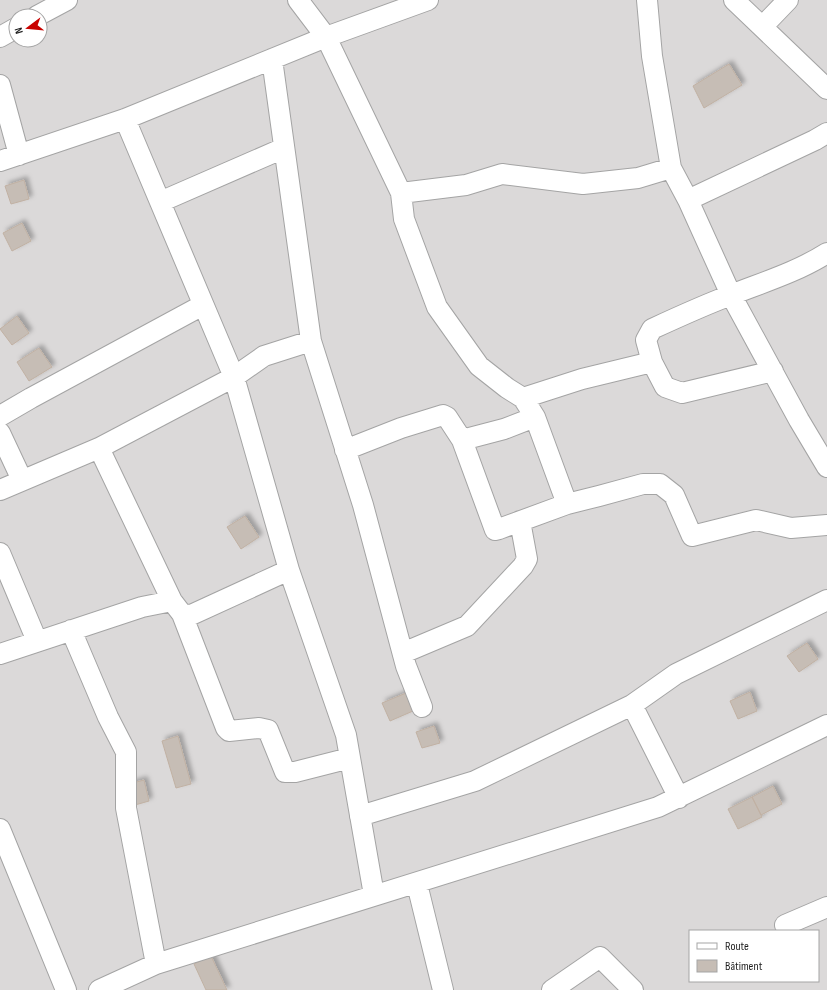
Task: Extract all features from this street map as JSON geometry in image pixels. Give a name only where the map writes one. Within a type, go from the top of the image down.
[{"type":"street","points":[[48,10],[66,0]]},
{"type":"street","points":[[298,0],[326,37],[401,194],[404,219],[437,307],[479,366],[523,398],[535,418],[567,504]]},
{"type":"street","points":[[0,161],[125,119],[326,37],[428,0]]},
{"type":"street","points":[[647,0],[652,56],[672,168],[731,295],[799,420],[827,467]]},
{"type":"street","points":[[734,0],[763,26],[827,89]]},
{"type":"street","points":[[763,26],[788,0]]},
{"type":"street","points":[[272,59],[311,341],[363,505],[406,666],[422,707]]},
{"type":"street","points":[[0,85],[19,155]]},
{"type":"street","points":[[125,119],[234,377],[289,570],[346,735],[374,895]]},
{"type":"street","points":[[688,200],[827,133]]},
{"type":"street","points":[[160,202],[284,148]]},
{"type":"street","points":[[401,194],[466,185],[502,174],[583,184],[638,178],[672,168]]},
{"type":"street","points":[[773,371],[682,393],[665,387],[652,362],[646,340],[652,329],[811,263],[827,253]]},
{"type":"street","points":[[0,416],[203,305]]},
{"type":"street","points":[[0,490],[99,448],[234,377],[264,356],[311,341]]},
{"type":"street","points":[[523,398],[582,379],[652,362]]},
{"type":"street","points":[[345,450],[400,428],[443,415],[447,417],[462,440],[495,530],[567,504],[643,484],[660,484],[674,495],[692,536],[756,520],[791,528],[827,525]]},
{"type":"street","points":[[462,440],[504,429],[535,418]]},
{"type":"street","points":[[0,432],[22,480]]},
{"type":"street","points":[[99,448],[177,607],[226,728],[229,732],[258,728],[268,730],[285,772],[295,772],[350,758]]},
{"type":"street","points":[[403,653],[468,626],[523,566],[527,559],[520,521]]},
{"type":"street","points":[[0,552],[37,641]]},
{"type":"street","points":[[0,654],[142,607],[177,607],[191,615],[289,570]]},
{"type":"street","points":[[360,816],[475,781],[632,705],[676,674],[827,600]]},
{"type":"street","points":[[71,630],[108,717],[126,752],[126,808],[156,964]]},
{"type":"street","points":[[632,705],[679,798]]},
{"type":"street","points":[[99,990],[156,964],[374,895],[417,884],[658,807],[827,725]]},
{"type":"street","points":[[0,829],[66,990]]},
{"type":"street","points":[[417,884],[443,990]]},
{"type":"street","points":[[785,926],[827,908]]},
{"type":"street","points":[[552,990],[600,957],[633,990]]},
{"type":"shaded area","points":[[0,0],[827,0],[827,990],[0,990]]},
{"type":"building","points":[[729,64],[742,85],[704,108],[693,86]]},
{"type":"building","points":[[24,180],[29,199],[11,204],[5,186]]},
{"type":"building","points":[[22,223],[31,241],[12,251],[3,233]]},
{"type":"building","points":[[17,316],[29,333],[12,345],[0,329]]},
{"type":"building","points":[[39,348],[52,367],[29,381],[17,362]]},
{"type":"building","points":[[245,516],[259,537],[241,549],[227,527]]},
{"type":"building","points":[[807,643],[818,659],[799,672],[787,656]]},
{"type":"building","points":[[750,692],[757,711],[738,719],[730,701]]},
{"type":"building","points":[[406,693],[413,711],[390,721],[382,703]]},
{"type":"building","points":[[434,726],[440,743],[422,748],[416,732]]},
{"type":"building","points":[[178,736],[191,784],[176,788],[162,741]]},
{"type":"building","points":[[144,780],[149,801],[135,805],[129,784]]},
{"type":"building","points":[[773,786],[782,804],[761,815],[752,797]]},
{"type":"building","points":[[752,797],[762,817],[738,829],[728,809]]},
{"type":"building","points":[[211,956],[227,990],[206,990],[194,964]]}]
